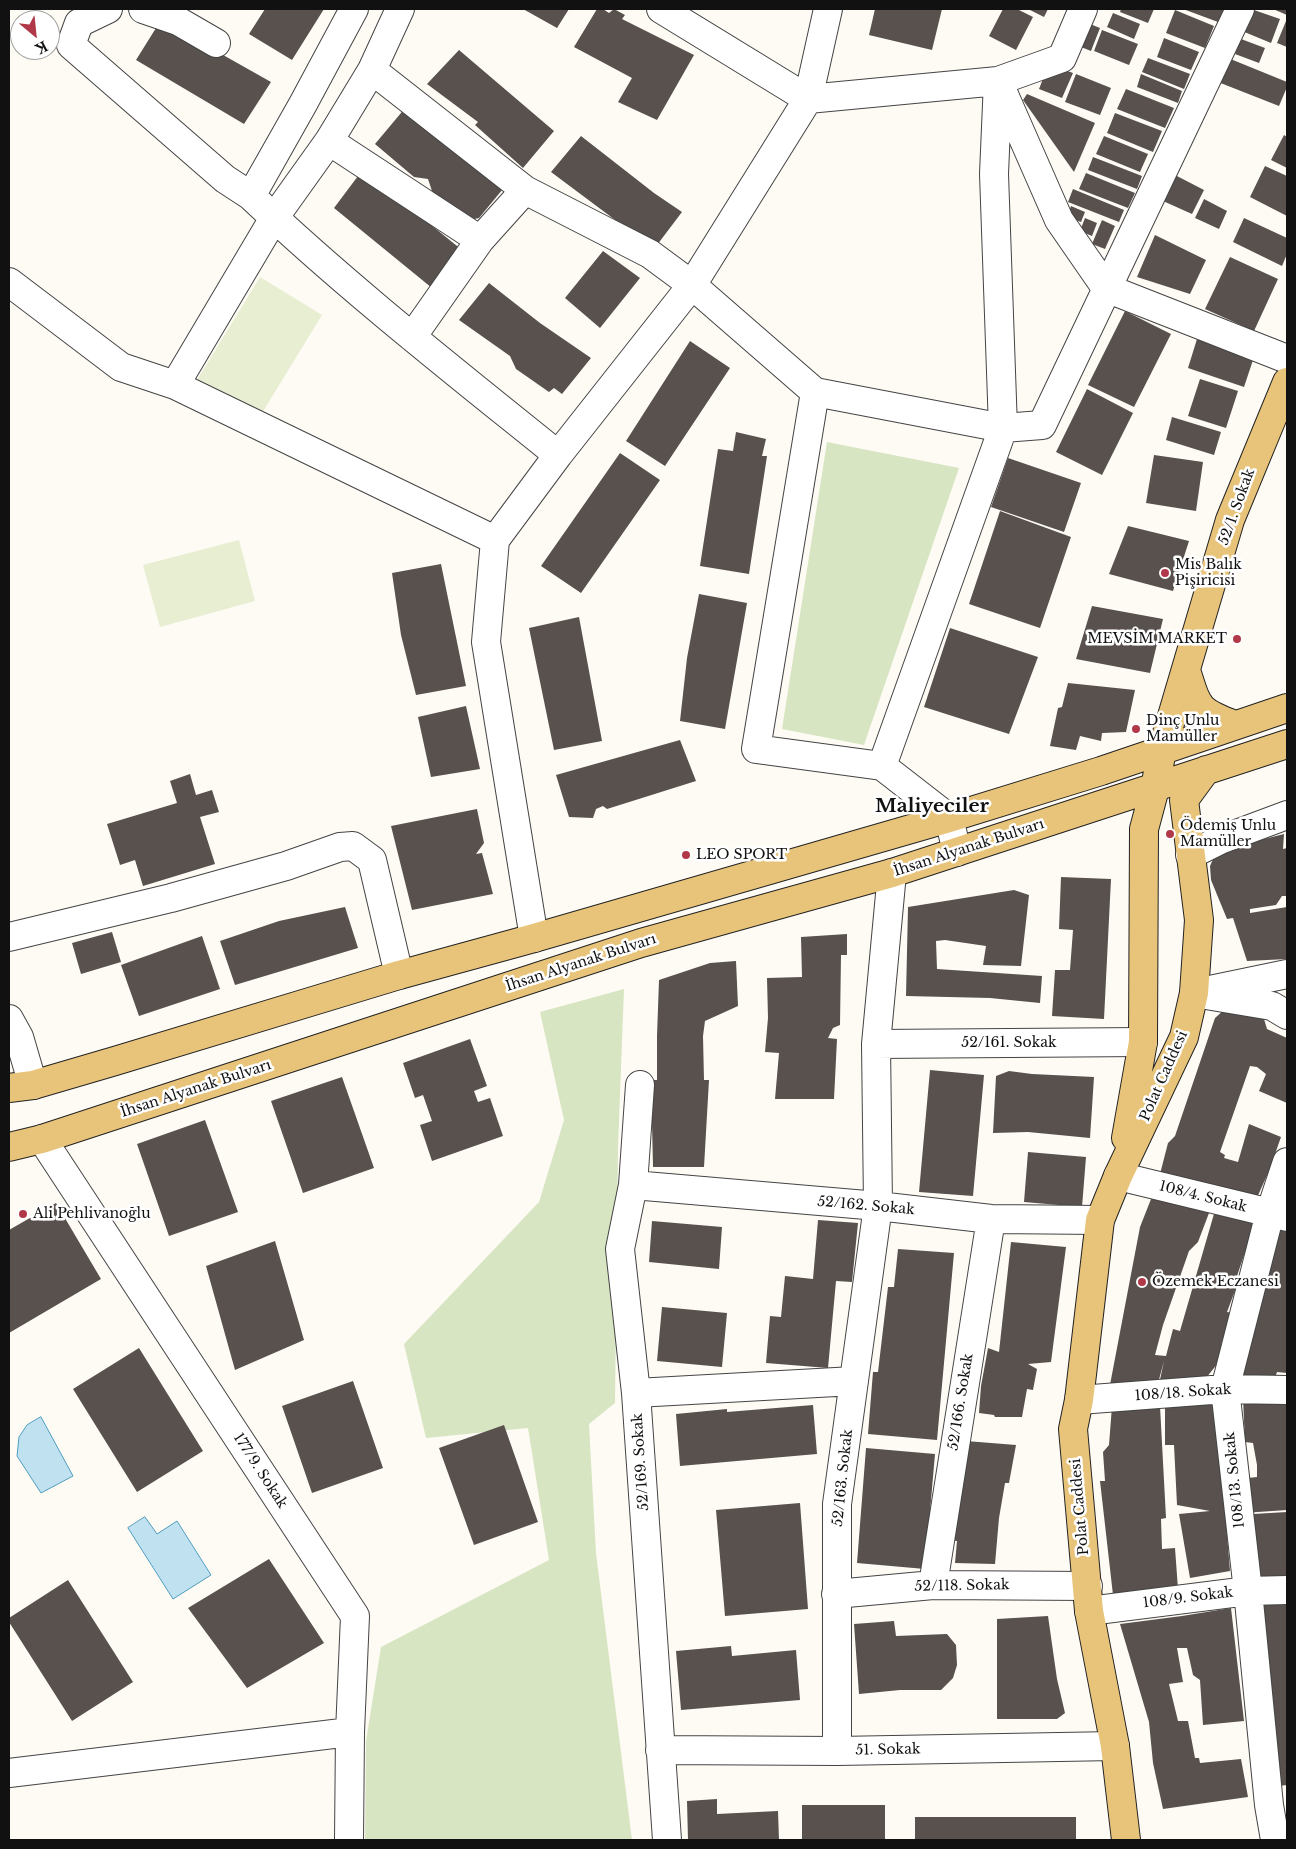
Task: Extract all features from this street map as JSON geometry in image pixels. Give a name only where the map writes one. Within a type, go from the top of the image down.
[{"type":"main road","name":"52/1. Sokak","points":[[1166,779],[1186,670],[1230,520],[1287,382]]},
{"type":"main road","points":[[1186,670],[1194,695],[1201,709],[1216,718],[1235,725]]},
{"type":"main road","name":"İhsan Alyanak Bulvarı","points":[[9,1147],[42,1139],[640,943],[892,873],[1112,802],[1166,779],[1235,725],[1287,708]]},
{"type":"main road","name":"Polat Caddesi","points":[[1166,779],[1206,770],[1287,744]]},
{"type":"main road","points":[[21,1086],[399,975],[949,818],[1122,764],[1166,779]]},
{"type":"main road","name":"Polat Caddesi","points":[[1118,1176],[1143,1042],[1144,829],[1166,779]]},
{"type":"main road","name":"Polat Caddesi","points":[[1126,1840],[1115,1746],[1088,1598],[1073,1429],[1079,1400],[1100,1220],[1118,1176],[1184,1037],[1194,994],[1200,920],[1190,855],[1166,779]]},
{"type":"main road","points":[[1112,802],[1130,812],[1144,829]]},
{"type":"main road","points":[[9,1165],[42,1139]]},
{"type":"street","points":[[108,9],[79,23],[71,45],[225,179],[251,196],[412,337],[558,454]]},
{"type":"street","points":[[143,9],[178,21],[216,43]]},
{"type":"street","points":[[251,196],[354,9]]},
{"type":"street","points":[[175,385],[274,218],[329,141],[372,70],[400,9]]},
{"type":"street","points":[[661,9],[808,99],[998,82],[1062,58],[1083,9]]},
{"type":"street","points":[[534,938],[486,642],[495,540],[558,454],[692,284],[808,99],[828,9]]},
{"type":"street","points":[[372,70],[525,190],[650,254],[692,284],[815,392],[1003,428],[1042,425],[1240,9]]},
{"type":"street","points":[[998,82],[1059,220],[1106,288],[1287,359]]},
{"type":"street","points":[[882,766],[1003,428],[994,174],[998,82]]},
{"type":"street","points":[[329,141],[480,240]]},
{"type":"street","points":[[412,337],[480,240],[525,190]]},
{"type":"street","points":[[9,282],[121,367],[175,385],[495,540]]},
{"type":"street","points":[[815,392],[756,749],[882,766],[949,818],[957,852]]},
{"type":"street","points":[[1190,855],[1220,840],[1287,815]]},
{"type":"street","points":[[9,937],[171,898],[286,866],[340,846],[353,846],[372,860],[399,975]]},
{"type":"street","points":[[878,1206],[876,1044],[892,873]]},
{"type":"street","points":[[1194,994],[1287,974]]},
{"type":"street","points":[[1194,994],[1272,1006],[1287,1015]]},
{"type":"street","points":[[9,1019],[19,1037],[21,1086]]},
{"type":"street","name":"52/161. Sokak","points":[[876,1044],[1143,1042]]},
{"type":"street","name":"52/169. Sokak","points":[[640,1086],[633,1186],[620,1249],[636,1393],[667,1840]]},
{"type":"street","name":"177/9. Sokak","points":[[42,1139],[355,1616],[350,1732],[349,1840]]},
{"type":"street","name":"108/13. Sokak","points":[[1275,1840],[1278,1803],[1248,1591],[1225,1389],[1279,1215],[1287,1162]]},
{"type":"street","name":"108/4. Sokak","points":[[1118,1176],[1279,1215]]},
{"type":"street","name":"52/162. Sokak","points":[[633,1186],[878,1206],[991,1219],[1100,1220]]},
{"type":"street","name":"52/163. Sokak","points":[[837,1751],[836,1594],[838,1504],[878,1206]]},
{"type":"street","name":"52/166. Sokak","points":[[932,1585],[991,1219]]},
{"type":"street","points":[[636,1393],[854,1381]]},
{"type":"street","name":"108/18. Sokak","points":[[1079,1400],[1225,1389],[1287,1390]]},
{"type":"street","name":"52/118. Sokak","points":[[836,1594],[932,1585],[1088,1598]]},
{"type":"street","name":"108/9. Sokak","points":[[1088,1598],[1287,1590]]},
{"type":"street","points":[[9,1773],[350,1732]]},
{"type":"street","name":"51. Sokak","points":[[660,1750],[837,1751],[1115,1746]]},
{"type":"green space","points":[[260,277],[322,315],[259,418],[197,380]]},
{"type":"green space","points":[[827,442],[959,468],[864,745],[782,729]]},
{"type":"green space","points":[[239,540],[255,601],[160,627],[143,565]]},
{"type":"green space","points":[[624,989],[618,1148],[615,1403],[589,1424],[596,1553],[632,1840],[365,1840],[366,1741],[381,1647],[549,1560],[528,1428],[426,1438],[404,1344],[539,1202],[564,1120],[540,1012]]},
{"type":"water","points":[[41,1417],[73,1476],[41,1493],[17,1456],[19,1437],[27,1425]]},
{"type":"water","points":[[145,1517],[157,1534],[177,1521],[211,1575],[173,1599],[128,1528]]},
{"type":"building","points":[[265,9],[324,9],[292,60],[249,34]]},
{"type":"building","points":[[523,9],[569,9],[557,28]]},
{"type":"building","points":[[597,9],[603,9],[609,13],[614,9],[625,15],[622,19],[694,55],[657,120],[618,102],[632,78],[574,47]]},
{"type":"building","points":[[875,9],[942,9],[932,50],[869,35]]},
{"type":"building","points":[[1003,9],[1017,9],[1033,17],[1016,50],[989,36]]},
{"type":"building","points":[[1028,9],[1048,9],[1044,17]]},
{"type":"building","points":[[1121,9],[1154,9],[1148,23],[1120,12]]},
{"type":"building","points":[[1183,9],[1224,9],[1218,22]]},
{"type":"building","points":[[1251,9],[1280,19],[1271,43],[1242,31]]},
{"type":"building","points":[[1273,9],[1287,9],[1287,15]]},
{"type":"building","points":[[1175,10],[1214,26],[1205,48],[1166,33]]},
{"type":"building","points":[[1113,13],[1140,24],[1134,39],[1107,27]]},
{"type":"building","points":[[161,20],[271,82],[244,124],[136,60]]},
{"type":"building","points":[[1085,22],[1100,28],[1091,51],[1076,45]]},
{"type":"building","points":[[1287,22],[1287,47],[1277,43]]},
{"type":"building","points":[[1102,30],[1138,44],[1129,65],[1094,51]]},
{"type":"building","points":[[1164,38],[1199,52],[1191,70],[1157,57]]},
{"type":"building","points":[[1241,39],[1265,48],[1259,63],[1235,54]]},
{"type":"building","points":[[459,50],[554,131],[523,168],[475,125],[478,122],[427,84]]},
{"type":"building","points":[[1148,58],[1190,74],[1184,89],[1142,72]]},
{"type":"building","points":[[1228,58],[1287,82],[1287,87],[1279,106],[1218,82]]},
{"type":"building","points":[[1049,64],[1073,73],[1062,98],[1039,89]]},
{"type":"building","points":[[1076,74],[1111,88],[1100,115],[1065,102]]},
{"type":"building","points":[[1141,74],[1182,91],[1178,103],[1137,87]]},
{"type":"building","points":[[1126,89],[1174,108],[1165,128],[1117,109]]},
{"type":"building","points":[[1027,94],[1095,123],[1074,172],[1023,100]]},
{"type":"building","points":[[406,107],[507,184],[479,218],[470,220],[433,194],[428,179],[414,177],[375,144]]},
{"type":"building","points":[[1115,113],[1162,131],[1153,152],[1107,133]]},
{"type":"building","points":[[1284,135],[1287,137],[1287,168],[1271,160]]},
{"type":"building","points":[[581,136],[654,193],[682,212],[654,249],[551,172]]},
{"type":"building","points":[[1104,136],[1148,154],[1140,172],[1096,154]]},
{"type":"building","points":[[1093,157],[1142,176],[1137,189],[1088,170]]},
{"type":"building","points":[[1265,166],[1287,176],[1287,216],[1250,197]]},
{"type":"building","points":[[361,172],[462,250],[432,288],[334,208]]},
{"type":"building","points":[[1086,173],[1135,193],[1128,208],[1079,189]]},
{"type":"building","points":[[1175,175],[1204,190],[1192,214],[1163,201]]},
{"type":"building","points":[[1073,189],[1124,210],[1119,222],[1068,202]]},
{"type":"building","points":[[1204,199],[1227,211],[1219,229],[1195,218]]},
{"type":"building","points":[[1071,206],[1085,212],[1081,222],[1067,217]]},
{"type":"building","points":[[1085,218],[1097,223],[1092,236],[1080,231]]},
{"type":"building","points":[[1244,218],[1287,238],[1287,254],[1282,266],[1233,242]]},
{"type":"building","points":[[1102,220],[1115,226],[1105,249],[1092,244]]},
{"type":"building","points":[[1155,235],[1206,260],[1190,294],[1137,277]]},
{"type":"building","points":[[603,251],[640,278],[600,328],[565,298]]},
{"type":"building","points":[[1230,257],[1278,279],[1254,331],[1205,309]]},
{"type":"building","points":[[489,283],[540,323],[591,358],[562,394],[554,388],[549,392],[516,369],[510,356],[459,320]]},
{"type":"building","points":[[1125,311],[1171,334],[1134,407],[1088,385]]},
{"type":"building","points":[[1197,339],[1254,357],[1244,387],[1188,368]]},
{"type":"building","points":[[690,341],[730,368],[665,466],[626,441]]},
{"type":"building","points":[[1200,379],[1238,391],[1226,428],[1188,416]]},
{"type":"building","points":[[1087,389],[1133,413],[1102,475],[1056,452]]},
{"type":"building","points":[[1172,417],[1221,432],[1214,455],[1166,440]]},
{"type":"building","points":[[736,432],[766,439],[762,456],[767,456],[749,574],[700,566],[718,449],[733,451]]},
{"type":"building","points":[[620,453],[660,480],[581,593],[541,566]]},
{"type":"building","points":[[1154,455],[1203,462],[1196,511],[1146,503]]},
{"type":"building","points":[[1008,458],[1081,483],[1064,532],[991,507]]},
{"type":"building","points":[[1000,511],[1071,537],[1040,628],[969,604]]},
{"type":"building","points":[[1128,526],[1189,541],[1173,591],[1109,574]]},
{"type":"building","points":[[441,564],[466,686],[416,695],[401,635],[392,573]]},
{"type":"building","points":[[699,594],[747,603],[725,729],[680,721],[687,658]]},
{"type":"building","points":[[1092,606],[1163,619],[1150,673],[1076,659]]},
{"type":"building","points":[[579,617],[602,741],[554,750],[529,628]]},
{"type":"building","points":[[950,628],[1038,657],[1009,734],[924,707]]},
{"type":"building","points":[[1068,683],[1135,690],[1126,732],[1102,733],[1101,741],[1080,736],[1076,750],[1050,746],[1058,708],[1062,707]]},
{"type":"building","points":[[466,706],[480,769],[431,777],[418,717]]},
{"type":"building","points":[[680,740],[696,781],[607,809],[603,806],[596,809],[593,818],[569,817],[556,775]]},
{"type":"building","points":[[190,774],[196,795],[212,790],[219,812],[200,817],[215,864],[143,886],[135,860],[120,865],[107,824],[177,803],[170,781]]},
{"type":"building","points":[[477,809],[484,843],[476,854],[482,853],[493,894],[412,910],[391,826]]},
{"type":"building","points":[[1284,834],[1283,849],[1287,848],[1287,896],[1282,896],[1276,905],[1250,909],[1250,913],[1287,907],[1287,959],[1247,961],[1233,918],[1227,919],[1211,880],[1210,866],[1219,846],[1252,842]]},
{"type":"building","points":[[1061,877],[1111,879],[1104,1019],[1052,1016],[1055,970],[1070,970],[1073,930],[1059,929]]},
{"type":"building","points":[[1014,890],[1029,895],[1021,966],[983,965],[986,946],[945,940],[936,941],[937,969],[1042,976],[1040,1003],[990,998],[906,996],[908,907]]},
{"type":"building","points":[[345,907],[358,948],[235,985],[220,941],[279,921]]},
{"type":"building","points":[[112,932],[121,962],[81,974],[72,943]]},
{"type":"building","points":[[847,934],[847,955],[841,955],[840,1025],[833,1028],[828,1038],[837,1039],[834,1099],[775,1099],[779,1053],[765,1052],[768,1018],[767,978],[802,977],[801,937]]},
{"type":"building","points":[[202,936],[220,989],[139,1016],[121,965]]},
{"type":"building","points":[[736,961],[738,1006],[705,1021],[703,1036],[704,1080],[709,1080],[704,1167],[653,1167],[651,1080],[657,1080],[659,980],[710,963]]},
{"type":"building","points":[[1224,1010],[1264,1019],[1267,1029],[1287,1038],[1287,1103],[1259,1091],[1266,1074],[1257,1067],[1250,1066],[1220,1152],[1225,1155],[1224,1158],[1238,1162],[1249,1124],[1281,1137],[1255,1202],[1160,1174],[1168,1143],[1175,1136],[1215,1018]]},
{"type":"building","points":[[470,1039],[487,1086],[474,1091],[478,1102],[490,1098],[503,1136],[432,1161],[420,1125],[432,1121],[423,1095],[415,1098],[403,1063]]},
{"type":"building","points":[[930,1070],[984,1075],[973,1196],[919,1192]]},
{"type":"building","points":[[1009,1071],[1094,1077],[1090,1138],[1028,1132],[993,1133],[996,1076]]},
{"type":"building","points":[[342,1077],[374,1168],[303,1193],[271,1101]]},
{"type":"building","points":[[205,1120],[238,1212],[169,1236],[137,1144]]},
{"type":"building","points":[[1028,1152],[1086,1157],[1082,1207],[1024,1202]]},
{"type":"building","points":[[1153,1194],[1209,1213],[1198,1242],[1189,1251],[1163,1325],[1155,1355],[1166,1356],[1173,1329],[1180,1331],[1216,1207],[1257,1222],[1236,1279],[1239,1280],[1227,1312],[1232,1313],[1222,1341],[1218,1363],[1198,1388],[1158,1389],[1164,1361],[1157,1387],[1109,1390],[1140,1227]]},
{"type":"building","points":[[56,1203],[101,1279],[9,1333],[9,1230]]},
{"type":"building","points":[[818,1220],[858,1223],[852,1282],[836,1281],[828,1368],[766,1363],[770,1316],[781,1317],[785,1276],[813,1279]]},
{"type":"building","points":[[652,1221],[722,1227],[719,1269],[649,1262]]},
{"type":"building","points":[[1279,1226],[1287,1226],[1287,1373],[1277,1372],[1275,1378],[1233,1375]]},
{"type":"building","points":[[275,1241],[304,1340],[235,1370],[206,1266]]},
{"type":"building","points":[[1011,1242],[1066,1247],[1051,1362],[1028,1364],[1037,1369],[1033,1390],[1027,1389],[1022,1417],[995,1417],[994,1415],[979,1413],[981,1386],[988,1348],[999,1352]]},
{"type":"building","points":[[898,1249],[954,1253],[937,1440],[868,1434],[873,1372],[878,1372],[888,1287],[894,1287]]},
{"type":"building","points":[[662,1307],[727,1313],[722,1367],[657,1361]]},
{"type":"building","points":[[139,1348],[203,1451],[137,1492],[73,1389]]},
{"type":"building","points":[[353,1381],[383,1468],[312,1493],[282,1406]]},
{"type":"building","points":[[1243,1399],[1287,1400],[1287,1510],[1243,1513],[1239,1479],[1257,1477],[1257,1465],[1253,1443],[1245,1442]]},
{"type":"building","points":[[1216,1402],[1230,1571],[1190,1578],[1179,1514],[1210,1511],[1177,1505],[1174,1445],[1165,1445],[1165,1403]]},
{"type":"building","points":[[813,1405],[817,1454],[680,1466],[676,1414],[727,1409],[727,1412]]},
{"type":"building","points":[[1112,1406],[1160,1406],[1166,1518],[1161,1519],[1162,1549],[1175,1548],[1178,1589],[1113,1595],[1100,1481],[1105,1481],[1103,1452],[1109,1445]]},
{"type":"building","points":[[504,1425],[538,1522],[474,1545],[439,1448]]},
{"type":"building","points":[[966,1441],[1016,1445],[1009,1483],[1005,1483],[999,1518],[995,1564],[955,1563],[957,1541],[946,1540]]},
{"type":"building","points":[[866,1448],[935,1454],[925,1569],[857,1563]]},
{"type":"building","points":[[800,1503],[808,1609],[725,1616],[716,1510]]},
{"type":"building","points":[[1287,1512],[1287,1578],[1258,1579],[1253,1514]]},
{"type":"building","points":[[269,1559],[324,1643],[247,1688],[188,1608]]},
{"type":"building","points":[[68,1580],[133,1682],[72,1721],[9,1622],[9,1618]]},
{"type":"building","points":[[1287,1603],[1287,1785],[1279,1786],[1262,1604]]},
{"type":"building","points":[[1231,1608],[1244,1721],[1203,1725],[1200,1680],[1193,1675],[1187,1648],[1177,1648],[1183,1682],[1169,1684],[1178,1721],[1188,1721],[1195,1758],[1199,1758],[1200,1763],[1241,1759],[1248,1797],[1163,1809],[1153,1763],[1149,1722],[1120,1624]]},
{"type":"building","points":[[1048,1616],[1057,1679],[1065,1713],[1057,1719],[997,1719],[997,1619]]},
{"type":"building","points":[[894,1621],[896,1636],[947,1634],[956,1645],[957,1665],[953,1678],[941,1690],[900,1690],[859,1694],[854,1624]]},
{"type":"building","points":[[731,1646],[732,1656],[796,1650],[800,1700],[681,1710],[676,1651]]},
{"type":"building","points":[[717,1799],[717,1814],[778,1811],[779,1840],[688,1840],[687,1801]]},
{"type":"building","points":[[802,1805],[885,1805],[885,1840],[802,1840]]},
{"type":"building","points":[[915,1817],[1076,1817],[1076,1840],[915,1840]]},
{"type":"place","name":"Mis Balık Pişiricisi","points":[[1165,573]]},
{"type":"place","name":"MEVSİM MARKET","points":[[1237,639]]},
{"type":"place","name":"Dinç Unlu Mamüller","points":[[1136,729]]},
{"type":"place","name":"Ödemiş Unlu Mamüller","points":[[1170,834]]},
{"type":"place","name":"LEO SPORT","points":[[686,855]]},
{"type":"place","name":"Ali Pehlivanoğlu","points":[[23,1214]]},
{"type":"place","name":"Özemek Eczanesi","points":[[1142,1282]]},
{"type":"district","name":"Maliyeciler","points":[[932,807]]}]
